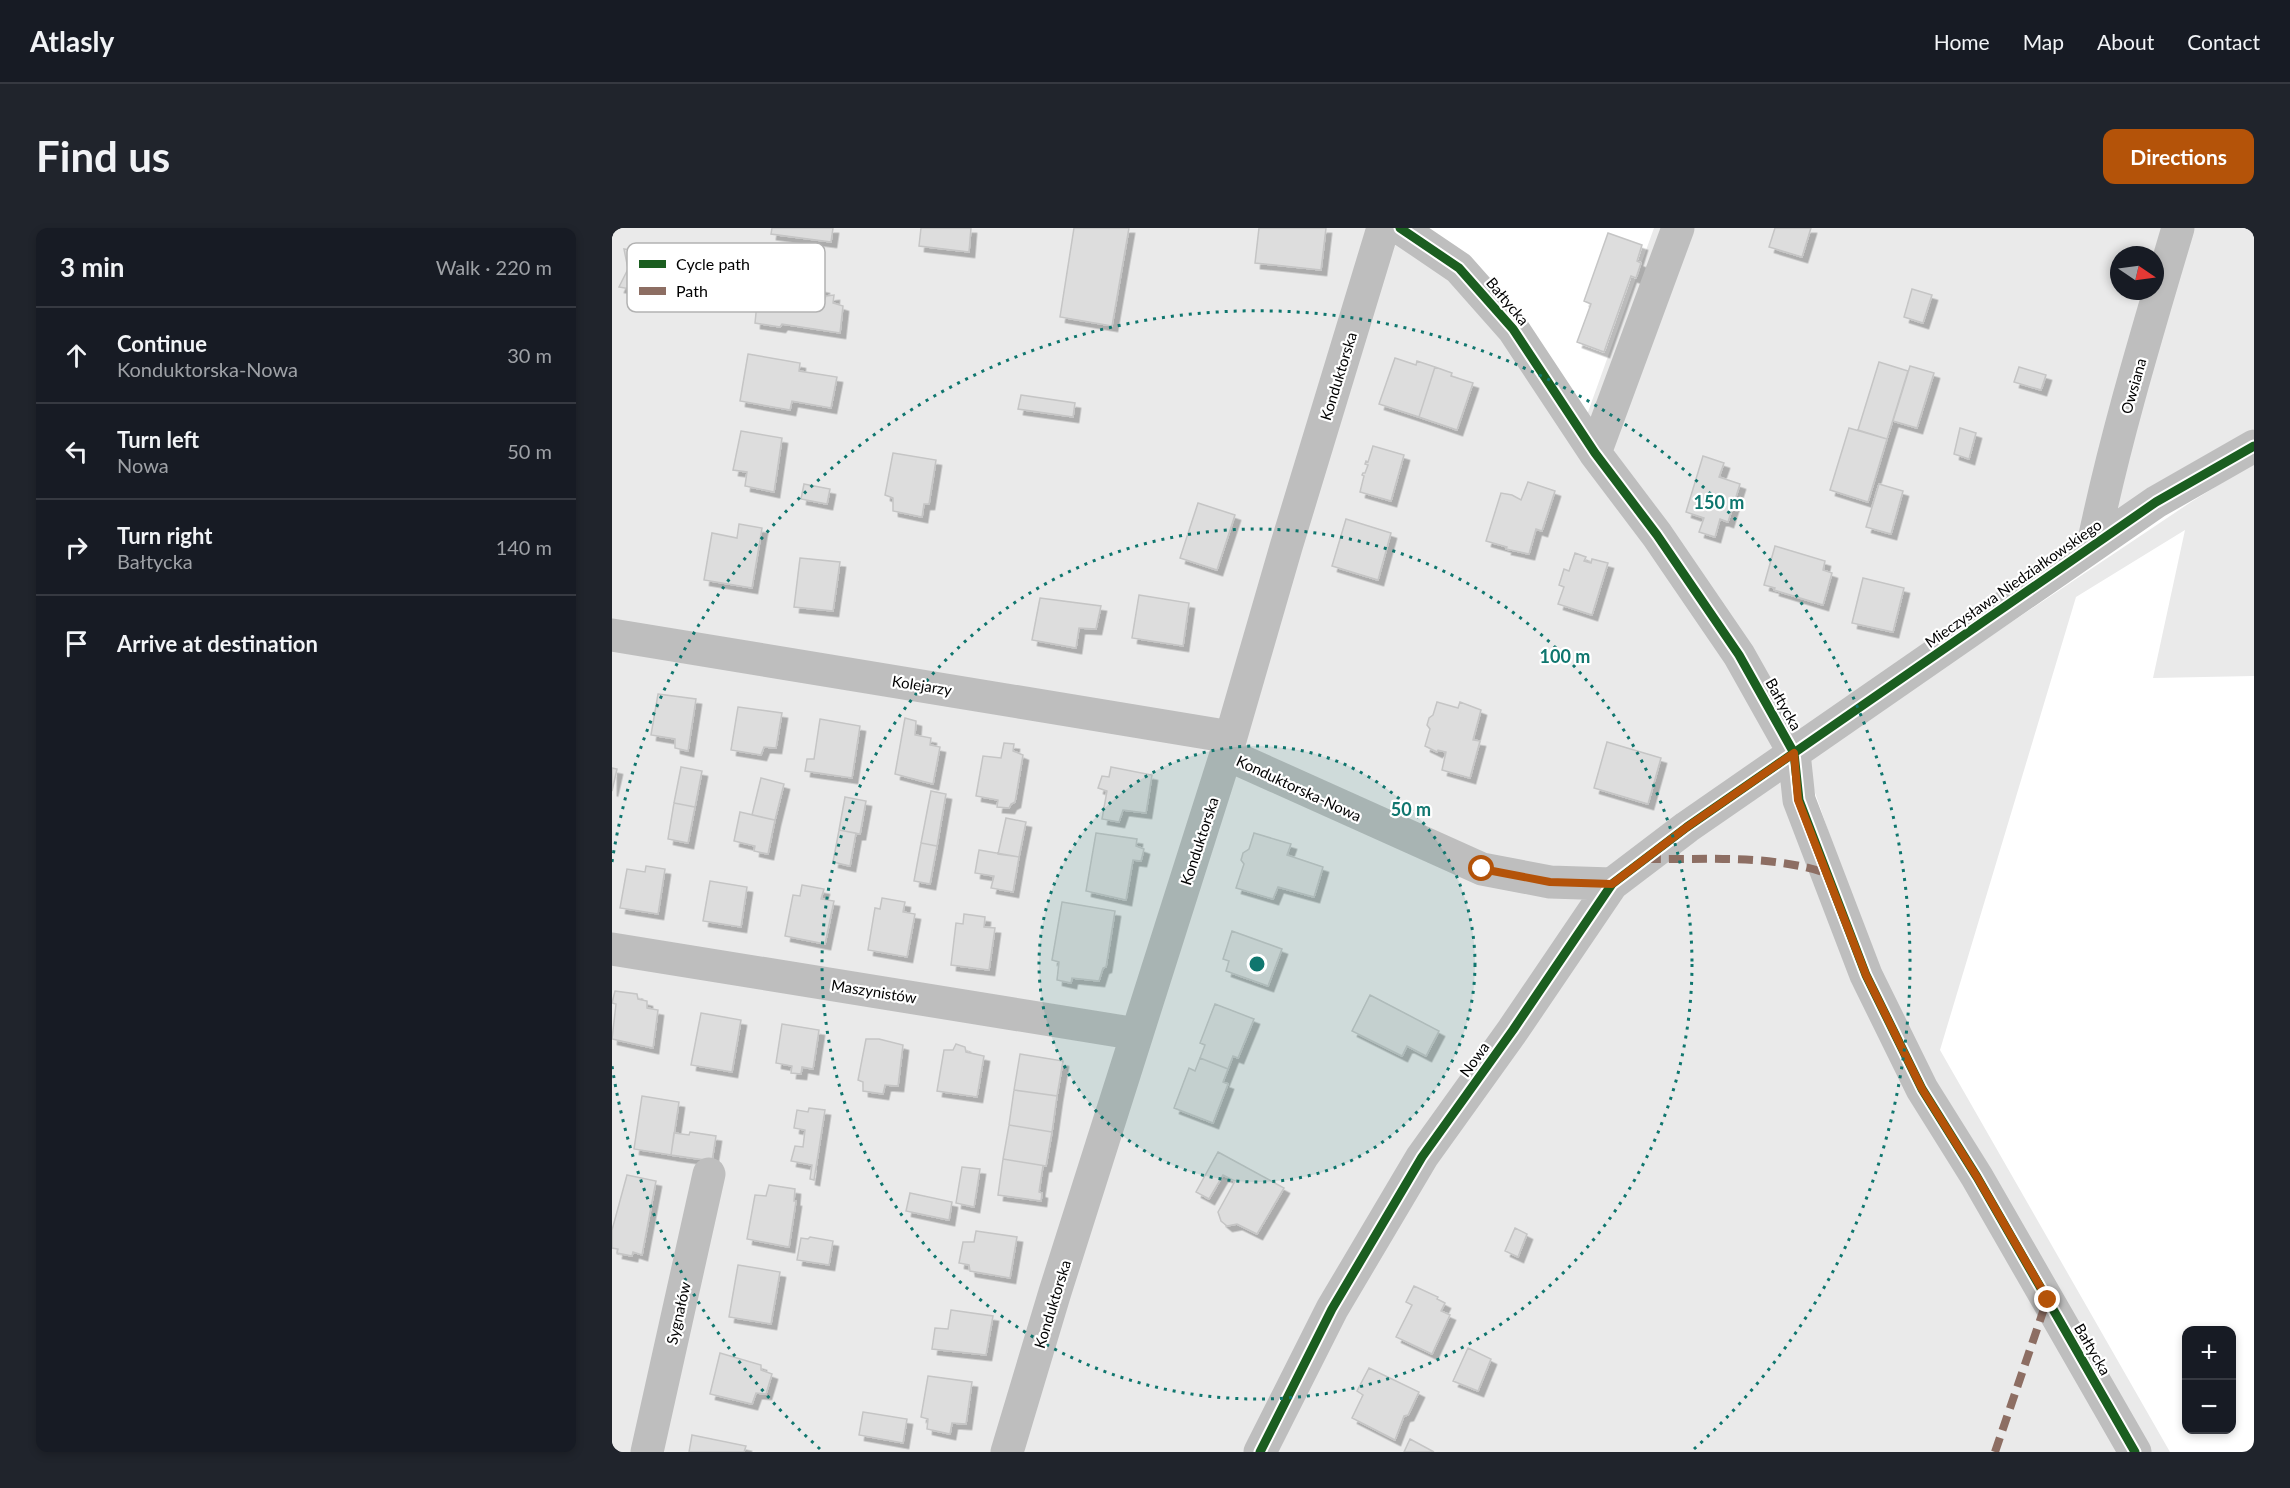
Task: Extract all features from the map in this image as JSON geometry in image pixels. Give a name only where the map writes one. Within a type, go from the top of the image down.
[{"type":"street","name":"Konduktorska","points":[[1007,1452],[1059,1280],[1229,746],[1286,547],[1383,228]]},
{"type":"street","name":"Bałtycka","points":[[1400,228],[1460,268],[1513,329],[1595,453],[1657,535],[1740,655],[1794,753],[1798,800],[1866,975],[1922,1089],[1977,1177],[2135,1452]]},
{"type":"street","points":[[1595,453],[1678,228]]},
{"type":"street","name":"Owsiana","points":[[2093,545],[2119,436],[2178,228]]},
{"type":"street","name":"Mieczysława Niedziałkowskiego","points":[[1794,753],[2156,502],[2254,446]]},
{"type":"street","name":"Kolejarzy","points":[[612,635],[1229,746]]},
{"type":"street","name":"Konduktorska-Nowa","points":[[1229,746],[1482,869],[1550,882],[1612,884]]},
{"type":"street","name":"Nowa","points":[[1260,1452],[1332,1310],[1422,1157],[1513,1030],[1612,884],[1687,827],[1794,753]]},
{"type":"street","name":"Maszynistów","points":[[612,949],[1137,1034]]},
{"type":"street","name":"Sygnałów","points":[[647,1452],[710,1174]]},
{"type":"shaded area","points":[[612,228],[1405,228],[1583,426],[1654,228],[2254,228],[2254,429],[1772,756],[1847,885],[1804,761],[2191,502],[2254,463],[2254,676],[2153,678],[2185,530],[2076,597],[1940,1050],[2170,1452],[612,1452]]},
{"type":"building","points":[[772,228],[833,228],[831,242],[771,234]]},
{"type":"building","points":[[921,228],[971,228],[969,252],[919,246]]},
{"type":"building","points":[[1074,228],[1129,228],[1112,326],[1060,317]]},
{"type":"building","points":[[1259,228],[1326,228],[1321,270],[1255,263]]},
{"type":"building","points":[[1775,228],[1811,228],[1802,257],[1769,247]]},
{"type":"building","points":[[1608,233],[1642,245],[1637,261],[1641,263],[1636,278],[1631,276],[1604,352],[1577,342],[1591,304],[1584,301]]},
{"type":"building","points":[[627,271],[627,288],[619,287]]},
{"type":"building","points":[[1912,289],[1932,295],[1923,323],[1904,317]]},
{"type":"building","points":[[834,295],[833,303],[843,306],[840,333],[782,324],[780,327],[755,323],[756,312],[825,312],[826,296]]},
{"type":"building","points":[[748,354],[800,363],[799,371],[837,377],[831,408],[792,401],[790,410],[740,401]]},
{"type":"building","points":[[1395,358],[1416,365],[1417,361],[1435,367],[1419,417],[1379,404]]},
{"type":"building","points":[[1879,362],[1908,371],[1887,439],[1858,430]]},
{"type":"building","points":[[1910,366],[1934,373],[1917,428],[1893,421]]},
{"type":"building","points":[[1435,367],[1452,373],[1451,376],[1473,383],[1457,430],[1419,417]]},
{"type":"building","points":[[2019,367],[2046,375],[2041,390],[2014,382]]},
{"type":"building","points":[[1021,395],[1075,403],[1073,417],[1018,409]]},
{"type":"building","points":[[1849,428],[1887,439],[1868,502],[1830,490]]},
{"type":"building","points":[[1960,428],[1976,433],[1969,459],[1954,454]]},
{"type":"building","points":[[741,431],[782,438],[774,492],[745,486],[747,472],[733,470]]},
{"type":"building","points":[[1373,446],[1404,455],[1391,501],[1360,492],[1364,476],[1362,475],[1368,465],[1365,464],[1366,461],[1368,462]]},
{"type":"building","points":[[893,453],[936,460],[929,504],[924,504],[922,517],[893,511],[893,498],[885,495]]},
{"type":"building","points":[[1703,456],[1724,463],[1719,477],[1740,484],[1728,522],[1720,519],[1715,537],[1699,532],[1704,518],[1686,512]]},
{"type":"building","points":[[1528,482],[1555,491],[1542,531],[1536,529],[1529,554],[1506,549],[1507,547],[1486,541],[1501,493],[1521,500]]},
{"type":"building","points":[[804,484],[830,489],[827,504],[801,499]]},
{"type":"building","points":[[1879,484],[1903,491],[1891,534],[1866,527]]},
{"type":"building","points":[[1198,503],[1235,515],[1217,570],[1180,558]]},
{"type":"building","points":[[1346,519],[1391,533],[1378,580],[1332,566]]},
{"type":"building","points":[[739,524],[762,528],[752,588],[704,580],[712,533],[737,538]]},
{"type":"building","points":[[1775,546],[1825,561],[1823,570],[1832,573],[1823,605],[1764,585]]},
{"type":"building","points":[[1575,553],[1586,557],[1584,561],[1591,563],[1592,559],[1608,563],[1592,615],[1558,604],[1564,587],[1559,585],[1564,569],[1569,571]]},
{"type":"building","points":[[800,558],[840,562],[833,611],[794,607]]},
{"type":"building","points":[[1863,578],[1904,588],[1893,632],[1852,623]]},
{"type":"building","points":[[1139,595],[1189,603],[1183,646],[1132,638]]},
{"type":"building","points":[[1040,598],[1101,606],[1096,629],[1079,628],[1076,648],[1032,640]]},
{"type":"building","points":[[658,694],[696,699],[688,751],[675,748],[675,739],[651,735]]},
{"type":"building","points":[[1437,702],[1458,708],[1460,702],[1481,710],[1473,740],[1480,741],[1470,778],[1442,770],[1446,752],[1438,750],[1437,752],[1425,746],[1430,729],[1427,725]]},
{"type":"building","points":[[738,707],[782,713],[776,748],[764,747],[761,755],[731,750]]},
{"type":"building","points":[[905,718],[916,721],[915,735],[931,738],[930,745],[940,747],[933,784],[895,774]]},
{"type":"building","points":[[820,719],[860,726],[852,778],[805,771],[807,759],[814,759]]},
{"type":"building","points":[[1607,742],[1661,758],[1648,804],[1594,788]]},
{"type":"building","points":[[1004,743],[1014,744],[1013,751],[1023,755],[1015,802],[1009,808],[997,807],[998,800],[976,796],[983,756],[1001,758]]},
{"type":"building","points":[[681,767],[702,771],[695,807],[674,803]]},
{"type":"building","points":[[1111,767],[1152,775],[1146,813],[1123,810],[1119,822],[1102,819],[1107,791],[1098,788],[1102,776],[1109,777]]},
{"type":"building","points":[[612,768],[617,769],[612,791]]},
{"type":"building","points":[[761,778],[784,784],[775,820],[752,815]]},
{"type":"building","points":[[931,791],[946,794],[937,846],[921,843]]},
{"type":"building","points":[[845,797],[866,801],[860,834],[839,830]]},
{"type":"building","points":[[674,803],[695,807],[688,843],[668,839]]},
{"type":"building","points":[[740,812],[775,820],[768,854],[754,851],[755,846],[734,841]]},
{"type":"building","points":[[1006,818],[1026,822],[1019,857],[998,854]]},
{"type":"building","points":[[839,830],[856,833],[850,866],[833,862]]},
{"type":"building","points":[[1096,833],[1137,839],[1136,846],[1144,849],[1141,861],[1133,860],[1126,900],[1086,891]]},
{"type":"building","points":[[1254,833],[1291,844],[1287,855],[1323,867],[1314,897],[1278,887],[1273,899],[1236,888],[1244,864],[1241,860],[1243,853],[1249,849]]},
{"type":"building","points":[[921,843],[937,846],[930,884],[914,881]]},
{"type":"building","points":[[979,850],[1019,857],[1013,892],[991,888],[994,876],[975,873]]},
{"type":"building","points":[[646,866],[665,869],[658,914],[620,908],[627,869],[645,872]]},
{"type":"building","points":[[710,881],[747,887],[741,927],[703,921]]},
{"type":"building","points":[[802,885],[824,889],[821,899],[834,901],[825,944],[785,936],[793,895],[800,896]]},
{"type":"building","points":[[882,898],[905,902],[903,912],[915,914],[907,957],[868,950],[875,908],[880,909]]},
{"type":"building","points":[[1062,902],[1115,911],[1106,967],[1103,968],[1099,981],[1072,978],[1071,983],[1057,980],[1059,962],[1052,960]]},
{"type":"building","points":[[964,914],[985,917],[984,927],[995,928],[989,970],[951,965],[956,923],[963,924]]},
{"type":"building","points":[[1232,931],[1282,949],[1268,986],[1226,971],[1229,961],[1223,959]]},
{"type":"building","points":[[615,991],[637,994],[638,999],[647,1001],[647,1008],[658,1010],[653,1048],[612,1039],[616,1004],[612,1003]]},
{"type":"building","points":[[1370,995],[1439,1031],[1426,1056],[1407,1046],[1402,1056],[1352,1031]]},
{"type":"building","points":[[1215,1004],[1254,1019],[1238,1058],[1233,1056],[1228,1069],[1200,1058],[1205,1045],[1200,1043]]},
{"type":"building","points":[[701,1013],[741,1020],[732,1072],[691,1065]]},
{"type":"building","points":[[782,1024],[819,1030],[813,1069],[802,1067],[801,1074],[791,1073],[792,1066],[776,1063]]},
{"type":"building","points":[[866,1039],[879,1039],[903,1045],[898,1086],[885,1085],[883,1094],[863,1091],[863,1082],[858,1080]]},
{"type":"building","points":[[956,1044],[965,1047],[966,1052],[984,1056],[977,1097],[937,1091],[944,1050],[953,1050]]},
{"type":"building","points":[[1020,1054],[1063,1061],[1057,1096],[1014,1090]]},
{"type":"building","points":[[1200,1058],[1228,1069],[1223,1082],[1228,1084],[1213,1123],[1174,1108],[1189,1068],[1195,1071]]},
{"type":"building","points":[[1014,1090],[1057,1096],[1052,1132],[1009,1125]]},
{"type":"building","points":[[642,1096],[679,1102],[671,1155],[634,1149]]},
{"type":"building","points":[[809,1108],[825,1110],[814,1180],[810,1179],[812,1165],[791,1161],[795,1146],[803,1147],[805,1130],[794,1128],[797,1110],[808,1112]]},
{"type":"building","points":[[1009,1125],[1052,1132],[1046,1166],[1003,1159]]},
{"type":"building","points":[[690,1132],[716,1136],[712,1161],[671,1155],[674,1133],[689,1135]]},
{"type":"building","points":[[1218,1152],[1284,1188],[1257,1234],[1237,1224],[1227,1226],[1221,1221],[1218,1212],[1235,1181],[1223,1175],[1209,1199],[1196,1192]]},
{"type":"building","points":[[1003,1159],[1046,1166],[1043,1166],[1039,1192],[1042,1193],[1041,1201],[998,1195]]},
{"type":"building","points":[[962,1167],[980,1169],[974,1207],[956,1203]]},
{"type":"building","points":[[627,1175],[656,1181],[642,1255],[633,1252],[632,1256],[617,1253],[618,1249],[612,1248],[612,1230]]},
{"type":"building","points":[[769,1185],[795,1189],[794,1201],[796,1201],[789,1247],[747,1239],[755,1195],[766,1196]]},
{"type":"building","points":[[910,1193],[952,1202],[949,1220],[906,1211]]},
{"type":"building","points":[[1515,1228],[1527,1234],[1518,1257],[1505,1251]]},
{"type":"building","points":[[976,1231],[1017,1237],[1010,1278],[970,1271],[969,1265],[959,1263],[963,1242],[974,1242]]},
{"type":"building","points":[[810,1237],[833,1241],[829,1265],[797,1260],[801,1238]]},
{"type":"building","points":[[738,1265],[780,1272],[771,1324],[729,1317]]},
{"type":"building","points":[[1414,1286],[1438,1297],[1437,1299],[1445,1303],[1441,1311],[1450,1315],[1432,1354],[1396,1337],[1412,1305],[1406,1302]]},
{"type":"building","points":[[951,1310],[993,1316],[986,1355],[932,1349],[935,1328],[948,1329]]},
{"type":"building","points":[[1468,1348],[1491,1359],[1478,1391],[1453,1381]]},
{"type":"building","points":[[720,1353],[761,1365],[761,1370],[772,1374],[766,1394],[756,1393],[752,1404],[710,1394]]},
{"type":"building","points":[[1369,1368],[1419,1392],[1408,1415],[1404,1416],[1395,1440],[1352,1418],[1363,1395],[1357,1391]]},
{"type":"building","points":[[928,1376],[972,1382],[966,1424],[952,1423],[950,1434],[927,1429],[928,1419],[921,1417]]},
{"type":"building","points":[[863,1412],[907,1419],[903,1443],[859,1435]]},
{"type":"building","points":[[692,1435],[746,1446],[744,1452],[689,1452]]},
{"type":"building","points":[[1410,1439],[1434,1452],[1404,1452]]},
{"type":"marked path","points":[[1646,859],[1760,860],[1826,873]]},
{"type":"marked path","points":[[1995,1452],[2047,1300]]},
{"type":"cycle path","points":[[1400,228],[1459,268],[1513,329],[1595,453],[1657,535],[1739,655],[1794,753],[1799,800],[1866,975],[1922,1089],[1977,1177],[2135,1452]]},
{"type":"cycle path","points":[[1260,1452],[1332,1309],[1422,1157],[1513,1030],[1612,884],[1687,827],[2156,502],[2254,446]]},
{"type":"route","points":[[1482,869],[1550,882],[1612,884],[1687,827],[1794,753],[1798,800],[1866,975],[1922,1089],[1977,1177],[2048,1300]]}]
